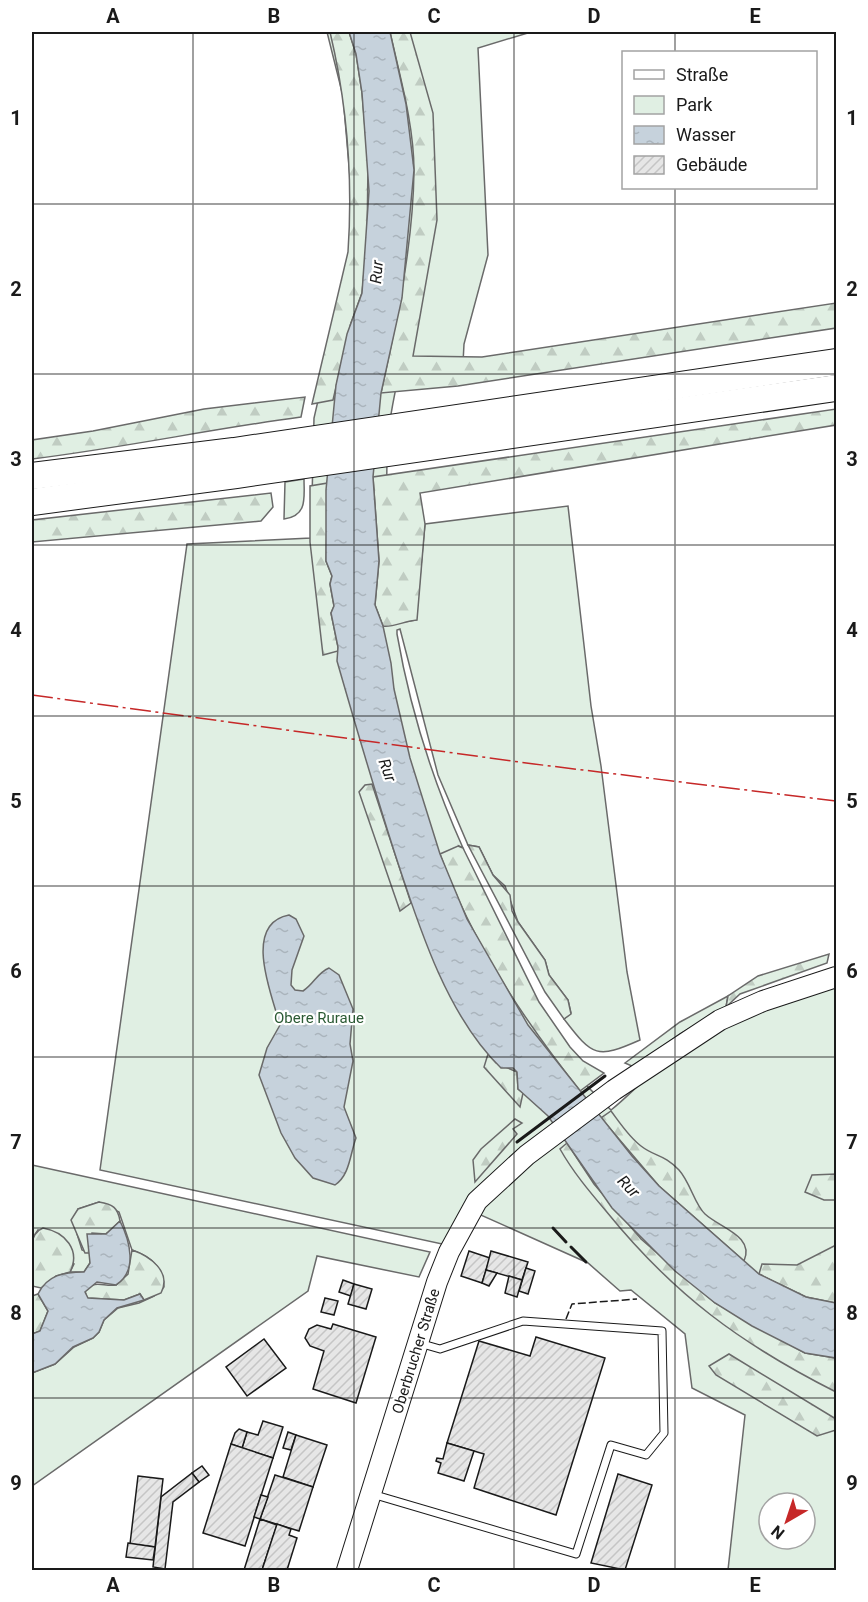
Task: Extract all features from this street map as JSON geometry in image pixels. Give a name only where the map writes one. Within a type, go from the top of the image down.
[{"type":"highway","points":[[468,429],[837,362]]},
{"type":"highway","points":[[32,502],[235,463],[468,429],[837,388]]},
{"type":"highway","points":[[32,476],[235,463]]},
{"type":"main road","name":"Oberbrucher Straße","points":[[347,1570],[449,1252],[477,1201],[527,1155],[614,1090],[720,1020],[763,1001],[837,977]]},
{"type":"lane","points":[[372,1494],[576,1554],[611,1445],[646,1455],[664,1433],[662,1331],[523,1321],[440,1349],[419,1343]]},
{"type":"green space","name":"Obere Ruraue","points":[[327,32],[531,32],[478,48],[488,255],[464,344],[463,363],[400,365],[387,453],[388,526],[394,599],[397,623],[416,620],[425,524],[568,506],[591,706],[601,766],[627,972],[640,1040],[614,1050],[597,1051],[582,1041],[564,1019],[571,1013],[568,1000],[549,975],[545,960],[518,922],[505,886],[493,875],[479,847],[468,845],[438,775],[400,629],[397,630],[397,634],[402,662],[423,743],[441,796],[463,848],[459,846],[485,916],[586,1085],[611,1110],[652,1073],[694,1043],[763,1010],[836,986],[836,1570],[728,1570],[745,1415],[692,1388],[685,1334],[631,1290],[620,1291],[588,1263],[481,1215],[442,1244],[100,1170],[187,544],[311,538],[314,418],[349,266],[352,201],[343,96]]},
{"type":"green space","points":[[330,32],[349,32],[356,54],[368,163],[367,241],[362,293],[351,323],[333,400],[312,404],[348,252],[350,197],[347,141],[341,86]]},
{"type":"green space","points":[[390,32],[410,32],[433,113],[437,220],[413,356],[482,357],[836,303],[836,328],[458,386],[381,393],[407,255],[414,171],[409,119]]},
{"type":"green space","points":[[305,397],[301,417],[32,459],[32,440],[93,431],[204,409]]},
{"type":"green space","points":[[836,409],[836,425],[420,493],[425,524],[417,620],[383,626],[375,605],[379,561],[373,477]]},
{"type":"green space","points":[[304,479],[304,499],[301,510],[292,517],[284,519],[285,482]]},
{"type":"green space","points":[[328,483],[326,561],[332,576],[330,584],[334,606],[331,613],[338,651],[323,655],[310,542],[310,486]]},
{"type":"green space","points":[[271,493],[273,507],[261,521],[32,542],[32,520]]},
{"type":"green space","points":[[372,784],[411,903],[400,911],[359,792],[365,785]]},
{"type":"green space","points":[[468,845],[479,847],[493,875],[510,895],[512,911],[518,922],[545,960],[549,975],[568,1000],[571,1014],[564,1019],[545,992]]},
{"type":"green space","points":[[458,846],[463,848],[539,1002],[570,1047],[583,1061],[604,1073],[580,1091],[538,1035],[500,978],[467,918],[440,854]]},
{"type":"green space","points":[[829,954],[827,963],[740,994],[726,1007],[728,996],[758,976]]},
{"type":"green space","points":[[728,996],[726,1007],[680,1034],[634,1067],[625,1063],[680,1022]]},
{"type":"green space","points":[[488,1054],[496,1063],[517,1072],[518,1089],[523,1093],[520,1107],[484,1067]]},
{"type":"green space","points":[[611,1111],[625,1130],[646,1150],[669,1161],[679,1170],[705,1214],[734,1233],[745,1245],[744,1261],[659,1186],[601,1118]]},
{"type":"green space","points":[[515,1119],[522,1123],[513,1129],[517,1134],[475,1182],[473,1160],[481,1149]]},
{"type":"green space","points":[[567,1143],[594,1184],[641,1239],[715,1303],[805,1353],[836,1358],[836,1392],[739,1336],[684,1293],[632,1241],[570,1166],[560,1149]]},
{"type":"green space","points":[[32,1165],[430,1252],[419,1277],[317,1256],[308,1291],[32,1486],[32,1373],[55,1364],[74,1347],[93,1338],[99,1332],[104,1320],[118,1308],[139,1303],[154,1296],[164,1287],[161,1274],[154,1263],[132,1250],[119,1212],[99,1202],[78,1209],[77,1234],[82,1250],[90,1253],[90,1263],[84,1272],[70,1272],[74,1264],[38,1230],[32,1239]]},
{"type":"green space","points":[[836,1174],[836,1200],[824,1200],[805,1192],[812,1175]]},
{"type":"green space","points":[[99,1202],[114,1207],[120,1221],[106,1234],[92,1233],[90,1253],[85,1253],[71,1220],[78,1209]]},
{"type":"green space","points":[[43,1228],[58,1233],[64,1238],[69,1243],[74,1256],[70,1272],[56,1276],[41,1288],[32,1286],[30,1254],[33,1238]]},
{"type":"green space","points":[[836,1245],[836,1303],[806,1297],[759,1274],[762,1264],[797,1265]]},
{"type":"green space","points":[[132,1250],[146,1256],[157,1266],[164,1278],[161,1293],[144,1300],[140,1294],[124,1300],[87,1298],[85,1291],[92,1285],[116,1285],[128,1274]]},
{"type":"green space","points":[[38,1294],[48,1311],[40,1331],[32,1334],[32,1296]]},
{"type":"green space","points":[[729,1354],[836,1419],[836,1430],[817,1436],[716,1375],[709,1366]]},
{"type":"water","name":"Rur","points":[[349,32],[390,32],[406,104],[414,170],[402,298],[381,393],[373,477],[379,561],[375,605],[383,626],[394,689],[410,758],[440,854],[467,919],[528,1025],[632,1156],[659,1186],[759,1274],[806,1297],[836,1303],[836,1358],[805,1353],[752,1326],[715,1303],[675,1271],[612,1208],[548,1116],[518,1089],[517,1072],[513,1068],[501,1068],[465,1023],[450,997],[425,941],[396,857],[337,661],[338,647],[331,613],[334,606],[330,584],[332,576],[326,561],[326,490],[336,385],[347,334],[362,293],[369,191],[362,93],[356,54]]},
{"type":"water","points":[[289,915],[296,919],[304,936],[292,970],[291,985],[295,990],[303,991],[329,968],[339,975],[353,1009],[350,1044],[353,1061],[344,1107],[356,1138],[347,1170],[335,1185],[313,1178],[295,1158],[281,1133],[259,1075],[267,1048],[280,1025],[267,981],[263,947],[266,932],[275,921]]},
{"type":"water","points":[[120,1221],[129,1246],[130,1264],[127,1272],[116,1285],[97,1282],[85,1292],[88,1298],[124,1300],[140,1294],[144,1300],[117,1308],[104,1320],[99,1332],[93,1338],[73,1347],[55,1364],[32,1373],[32,1334],[40,1331],[48,1311],[38,1294],[46,1283],[57,1276],[84,1272],[90,1263],[87,1234],[106,1234]]},
{"type":"building","points":[[469,1251],[490,1258],[482,1283],[461,1276]]},
{"type":"building","points":[[491,1251],[528,1262],[522,1280],[486,1270]]},
{"type":"building","points":[[526,1268],[535,1271],[528,1294],[519,1291]]},
{"type":"building","points":[[486,1270],[497,1273],[489,1286],[482,1283]]},
{"type":"building","points":[[509,1276],[522,1280],[517,1297],[505,1293]]},
{"type":"building","points":[[343,1280],[354,1284],[351,1296],[339,1292]]},
{"type":"building","points":[[354,1284],[372,1289],[366,1309],[348,1304]]},
{"type":"building","points":[[325,1298],[338,1301],[334,1315],[321,1312]]},
{"type":"building","points":[[333,1324],[376,1337],[356,1403],[313,1389],[324,1351],[310,1346],[305,1338],[309,1329],[317,1325],[331,1329]]},
{"type":"building","points":[[536,1337],[605,1358],[556,1515],[474,1488],[484,1454],[447,1443],[479,1341],[530,1356]]},
{"type":"building","points":[[264,1339],[286,1368],[247,1396],[226,1367]]},
{"type":"building","points":[[263,1421],[283,1427],[273,1458],[242,1448],[247,1432],[258,1435]]},
{"type":"building","points":[[239,1429],[247,1432],[242,1448],[231,1444]]},
{"type":"building","points":[[288,1432],[296,1435],[291,1450],[283,1448]]},
{"type":"building","points":[[296,1435],[327,1445],[313,1487],[283,1477]]},
{"type":"building","points":[[447,1443],[474,1451],[464,1481],[438,1473],[441,1463],[436,1461],[437,1458],[443,1459]]},
{"type":"building","points":[[231,1444],[273,1458],[245,1546],[203,1533]]},
{"type":"building","points":[[202,1466],[209,1475],[199,1482],[192,1473]]},
{"type":"building","points":[[192,1473],[199,1482],[173,1502],[165,1569],[153,1567],[161,1497]]},
{"type":"building","points":[[618,1474],[652,1485],[625,1570],[591,1563]]},
{"type":"building","points":[[275,1475],[313,1487],[299,1531],[260,1519]]},
{"type":"building","points":[[138,1476],[163,1479],[155,1547],[130,1544]]},
{"type":"building","points":[[261,1495],[268,1497],[260,1519],[254,1517]]},
{"type":"building","points":[[260,1519],[277,1525],[262,1570],[244,1570]]},
{"type":"building","points":[[277,1524],[291,1529],[289,1535],[297,1538],[287,1570],[262,1570]]},
{"type":"building","points":[[128,1543],[155,1547],[153,1560],[126,1557]]},
{"type":"fence","points":[[566,1319],[572,1304],[637,1299]]},
{"type":"wall","points":[[517,1142],[605,1076]]},
{"type":"wall","points":[[553,1228],[566,1242]]},
{"type":"wall","points":[[571,1247],[586,1262]]},
{"type":"power","points":[[32,695],[534,764],[836,801]]}]
